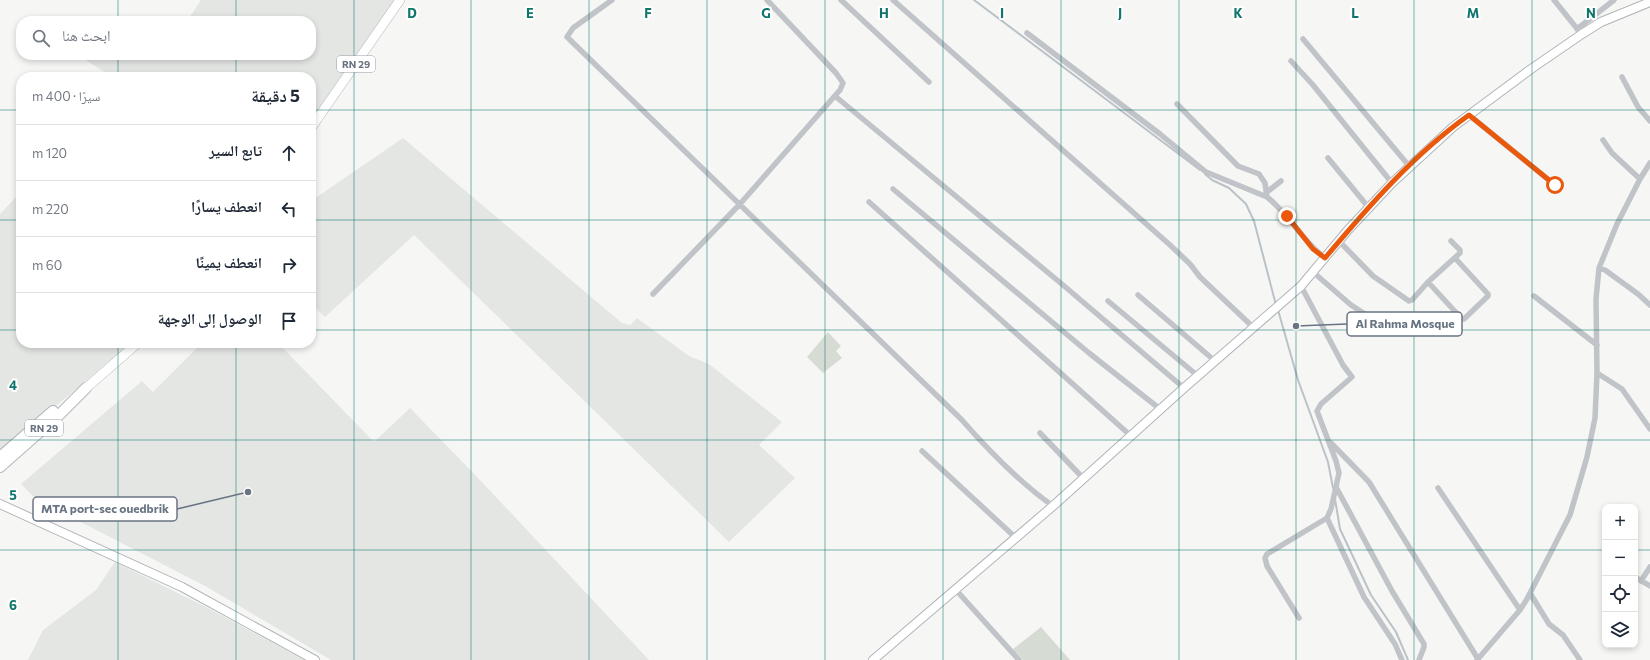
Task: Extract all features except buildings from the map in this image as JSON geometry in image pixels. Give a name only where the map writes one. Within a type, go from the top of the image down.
[{"type":"highway","name":"RN 29","points":[[0,457],[61,403],[86,388]]},
{"type":"highway","name":"RN 29","points":[[0,467],[86,388]]},
{"type":"main road","name":"RN 29","points":[[316,121],[400,0]]},
{"type":"main road","name":"RN 29","points":[[86,388],[132,348]]},
{"type":"street","points":[[612,0],[573,28],[567,37],[955,414],[984,446],[1033,492],[1053,506]]},
{"type":"street","points":[[654,294],[740,204],[834,96],[843,83],[836,73],[767,0]]},
{"type":"street","points":[[841,0],[929,82]]},
{"type":"street","points":[[893,0],[1170,245],[1190,264],[1200,277],[1254,328]]},
{"type":"street","points":[[1554,0],[1579,31]]},
{"type":"street","points":[[873,660],[1053,506],[1160,409],[1269,316],[1284,300],[1301,286],[1339,241],[1409,166],[1453,127],[1531,69],[1579,31],[1614,0]]},
{"type":"street","points":[[1579,31],[1650,2]]},
{"type":"street","points":[[1027,33],[1160,134],[1206,172],[1267,194],[1287,216],[1313,249],[1325,258]]},
{"type":"street","points":[[1303,38],[1409,166]]},
{"type":"street","points":[[1291,61],[1313,85],[1392,184]]},
{"type":"street","points":[[1622,77],[1638,107],[1650,121]]},
{"type":"street","points":[[834,96],[1057,280],[1184,388]]},
{"type":"street","points":[[1177,104],[1238,166],[1259,174],[1265,183],[1267,194]]},
{"type":"street","points":[[1469,115],[1555,185]]},
{"type":"street","points":[[1603,140],[1612,153],[1640,179]]},
{"type":"street","points":[[1328,158],[1369,208]]},
{"type":"street","points":[[1329,441],[1369,482],[1477,660],[1520,610],[1570,515],[1587,457],[1595,418],[1597,373],[1596,299],[1599,268],[1617,224],[1650,163]]},
{"type":"street","points":[[1267,194],[1281,181]]},
{"type":"street","points":[[893,189],[1059,328],[1160,409]]},
{"type":"street","points":[[869,202],[1131,436]]},
{"type":"street","points":[[1339,241],[1373,276],[1409,301],[1412,300],[1428,282],[1460,253],[1460,250],[1451,241]]},
{"type":"street","points":[[1428,282],[1461,318],[1464,318],[1488,296],[1488,294],[1454,258]]},
{"type":"street","points":[[1599,268],[1605,270],[1650,305]]},
{"type":"street","points":[[1313,272],[1351,305],[1385,327]]},
{"type":"street","points":[[1299,618],[1267,566],[1265,558],[1267,554],[1327,518],[1331,509],[1339,473],[1329,441],[1318,417],[1318,408],[1352,377],[1343,365],[1301,286]]},
{"type":"street","points":[[1138,295],[1215,361]]},
{"type":"street","points":[[1534,296],[1597,346]]},
{"type":"street","points":[[1108,301],[1198,376]]},
{"type":"street","points":[[1597,373],[1622,389],[1650,429]]},
{"type":"street","points":[[1040,433],[1083,478]]},
{"type":"street","points":[[922,452],[1016,538]]},
{"type":"street","points":[[1336,487],[1392,590],[1424,644],[1419,660]]},
{"type":"street","points":[[1438,488],[1520,610]]},
{"type":"street","points":[[0,504],[182,587],[315,660]]},
{"type":"street","points":[[1327,518],[1364,597],[1395,644],[1402,660]]},
{"type":"street","points":[[1641,581],[1650,568]]},
{"type":"street","points":[[1638,579],[1650,586]]},
{"type":"street","points":[[956,590],[1020,660]]},
{"type":"street","points":[[1530,593],[1548,624],[1563,635],[1580,660]]},
{"type":"shaded area","points":[[201,0],[400,0],[316,122],[316,72],[104,72],[86,60],[316,60],[316,16],[190,16]]},
{"type":"shaded area","points":[[403,138],[622,323],[630,325],[637,318],[689,356],[709,364],[782,422],[759,445],[795,478],[729,542],[414,235],[325,317],[316,308],[316,198]]},
{"type":"shaded area","points":[[16,197],[16,348],[125,348],[0,453],[0,214]]},
{"type":"shaded area","points":[[828,332],[841,346],[836,351],[842,358],[823,373],[807,357]]},
{"type":"shaded area","points":[[197,348],[283,348],[374,442],[410,408],[480,480],[649,660],[331,660],[207,587],[36,499],[21,484],[142,381],[153,392]]},
{"type":"shaded area","points":[[115,562],[206,607],[304,660],[28,660],[43,630],[96,590]]},
{"type":"shaded area","points":[[1041,627],[1070,660],[1023,660],[1013,649]]},
{"type":"waterway","points":[[974,0],[1200,170]]},
{"type":"waterway","points":[[1205,174],[1212,180],[1229,188],[1246,204],[1254,221],[1276,305]]},
{"type":"waterway","points":[[1278,310],[1298,380],[1328,462],[1333,488]]},
{"type":"waterway","points":[[1335,499],[1340,529],[1371,595],[1396,632],[1408,660]]},
{"type":"place","name":"Al Rahma Mosque","points":[[1296,326]]},
{"type":"place","name":"MTA port-sec ouedbrik","points":[[248,492]]},
{"type":"route","points":[[1287,216],[1313,249],[1325,258],[1348,230],[1409,166],[1453,127],[1469,115],[1555,185]]}]
